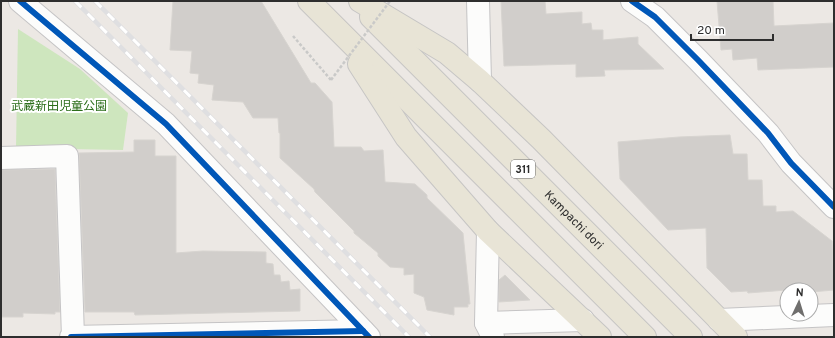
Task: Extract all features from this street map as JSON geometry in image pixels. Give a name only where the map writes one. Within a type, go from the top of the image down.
[{"type":"main road","name":"311","points":[[309,1],[645,337]]},
{"type":"main road","name":"Kampachi dori","points":[[355,1],[691,337]]},
{"type":"main road","points":[[360,1],[447,53],[480,81],[541,139],[736,337]]},
{"type":"main road","points":[[336,28],[406,137],[488,231],[600,337]]},
{"type":"street","points":[[20,1],[166,124],[366,334]]},
{"type":"street","points":[[478,1],[480,81]]},
{"type":"street","points":[[632,1],[655,17],[698,60],[768,133],[791,162],[834,207]]},
{"type":"street","points":[[1,158],[67,156],[72,337],[366,334]]},
{"type":"street","points":[[488,231],[490,330],[583,320]]},
{"type":"street","points":[[719,320],[834,315]]},
{"type":"path","points":[[294,36],[331,80],[390,1]]},
{"type":"green space","name":"武蔵新田児童公園","points":[[18,29],[80,69],[128,113],[123,150],[16,148]]},
{"type":"building","points":[[173,1],[261,1],[311,83],[315,83],[332,102],[334,147],[361,147],[364,151],[383,150],[385,182],[415,184],[427,195],[427,198],[463,233],[470,304],[468,304],[468,307],[454,307],[454,315],[427,310],[424,297],[414,293],[414,274],[404,275],[404,268],[390,267],[378,256],[378,253],[354,233],[354,231],[315,192],[314,189],[280,158],[280,133],[278,118],[253,118],[243,102],[212,100],[214,85],[198,83],[199,74],[190,73],[192,51],[170,50]]},
{"type":"building","points":[[501,1],[545,1],[546,14],[582,12],[582,24],[591,23],[592,30],[603,30],[603,40],[638,37],[638,44],[664,69],[604,70],[605,76],[576,77],[576,64],[504,66]]},
{"type":"building","points":[[717,1],[773,1],[774,26],[834,23],[834,67],[758,70],[757,58],[733,60],[732,49],[721,50]]},
{"type":"building","points":[[730,135],[733,154],[747,154],[748,180],[762,180],[763,206],[776,206],[776,212],[793,211],[832,241],[834,290],[819,291],[819,282],[779,282],[779,291],[748,293],[747,291],[731,292],[707,268],[706,228],[668,230],[620,179],[618,142]]},
{"type":"building","points":[[134,140],[155,140],[155,156],[176,156],[176,253],[203,251],[266,252],[266,263],[273,264],[274,275],[280,275],[281,282],[289,281],[290,290],[300,289],[300,311],[135,315],[134,312],[85,312],[79,153],[134,152]]},
{"type":"building","points":[[55,169],[60,312],[55,312],[55,314],[23,313],[23,317],[1,317],[1,170]]},
{"type":"building","points":[[505,275],[530,300],[499,302],[499,280]]},
{"type":"railway","points":[[75,1],[409,337]]},
{"type":"railway","points":[[95,1],[430,337]]},
{"type":"cycle path","points":[[20,1],[166,124],[369,337]]},
{"type":"cycle path","points":[[632,1],[655,17],[698,60],[768,133],[791,163],[834,207]]},
{"type":"cycle path","points":[[71,337],[363,331]]}]
